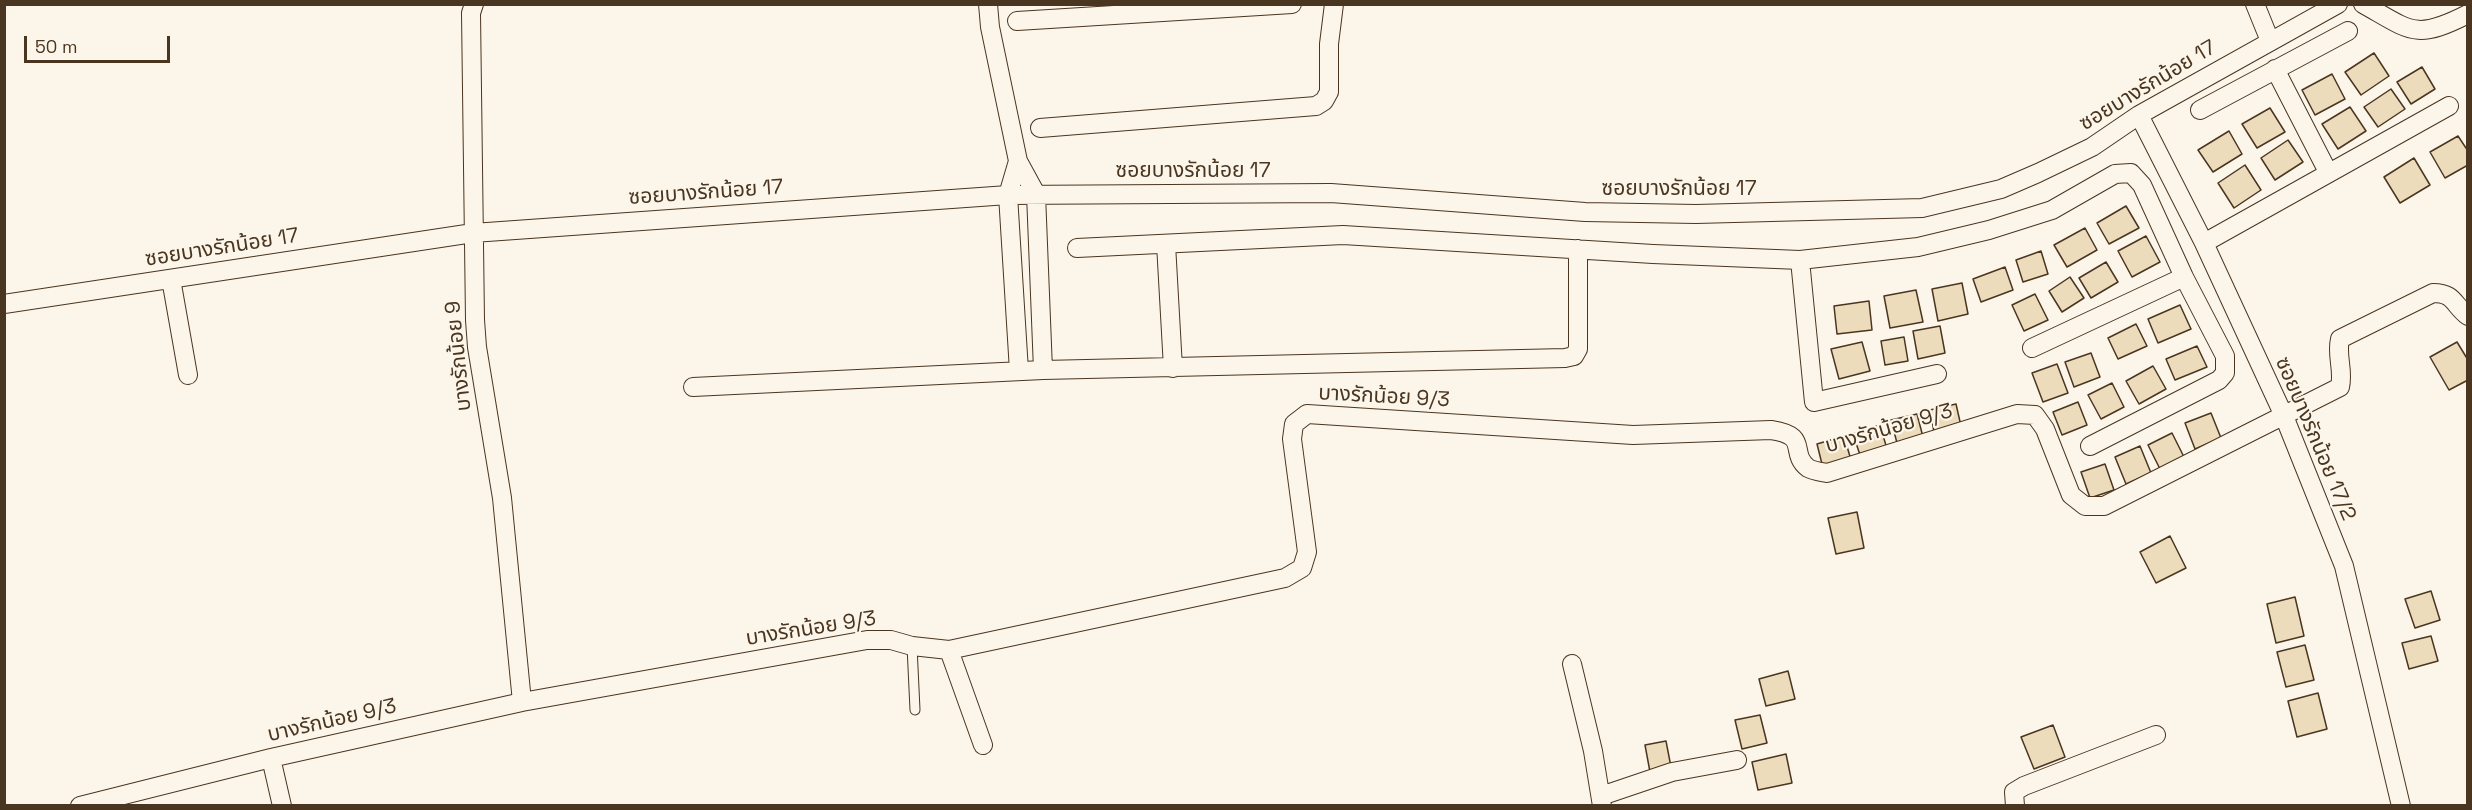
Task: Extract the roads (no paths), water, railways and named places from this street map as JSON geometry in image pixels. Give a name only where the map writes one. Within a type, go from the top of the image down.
[{"type":"street","name":"บางรักน้อย 9","points":[[474,4],[471,13],[473,232],[477,347],[502,498],[522,702]]},
{"type":"street","points":[[988,4],[990,27],[1018,161],[1036,194],[1043,370]]},
{"type":"street","points":[[1017,21],[1292,4]]},
{"type":"street","points":[[1040,128],[1320,104],[1329,92],[1329,44],[1334,4]]},
{"type":"street","points":[[2255,4],[2270,41]]},
{"type":"street","name":"ซอยบางรักน้อย 17","points":[[4,304],[473,232],[1008,195],[1331,193],[1585,212],[1684,214],[1922,208],[2001,189],[2092,147],[2139,115],[2338,4]]},
{"type":"street","points":[[2362,4],[2418,32],[2441,28],[2468,14]]},
{"type":"street","points":[[2200,110],[2348,31]]},
{"type":"street","points":[[2275,69],[2328,172]]},
{"type":"street","points":[[2204,243],[2449,106]]},
{"type":"street","name":"ซอยบางรักน้อย 17/2","points":[[2139,115],[2204,243],[2284,417],[2344,566],[2402,803]]},
{"type":"street","points":[[1018,161],[1008,195],[1020,371]]},
{"type":"street","points":[[1077,248],[1343,235],[1800,260],[1918,247],[1989,230],[2052,210],[2115,174],[2131,174],[2142,185],[2184,277],[2225,356],[2225,373],[2218,380],[2090,446]]},
{"type":"street","points":[[1166,244],[1173,368]]},
{"type":"street","points":[[693,387],[1043,370],[1565,358],[1574,356],[1578,349],[1578,249]]},
{"type":"street","points":[[1800,260],[1814,402],[1937,374]]},
{"type":"street","points":[[2032,348],[2184,277]]},
{"type":"street","points":[[171,279],[188,375]]},
{"type":"street","name":"บางรักน้อย 9/3","points":[[80,806],[271,758],[522,702],[867,640],[891,640],[912,646],[949,650],[1285,578],[1302,568],[1307,552],[1292,439],[1294,423],[1307,414],[1633,435],[1771,430],[1787,432],[1798,442],[1800,456],[1809,468],[1827,473],[2017,414],[2035,415],[2045,429],[2071,495],[2085,506],[2104,506],[2340,387],[2343,376],[2337,351],[2340,339],[2433,293],[2444,293],[2453,298],[2468,316]]},
{"type":"street","points":[[949,650],[983,745]]},
{"type":"street","points":[[1572,664],[1593,751],[1601,801],[1672,772],[1737,760]]},
{"type":"street","points":[[2015,806],[2014,792],[2024,786],[2156,735]]},
{"type":"street","points":[[271,758],[282,806]]},
{"type":"lane","points":[[912,646],[915,710]]}]
